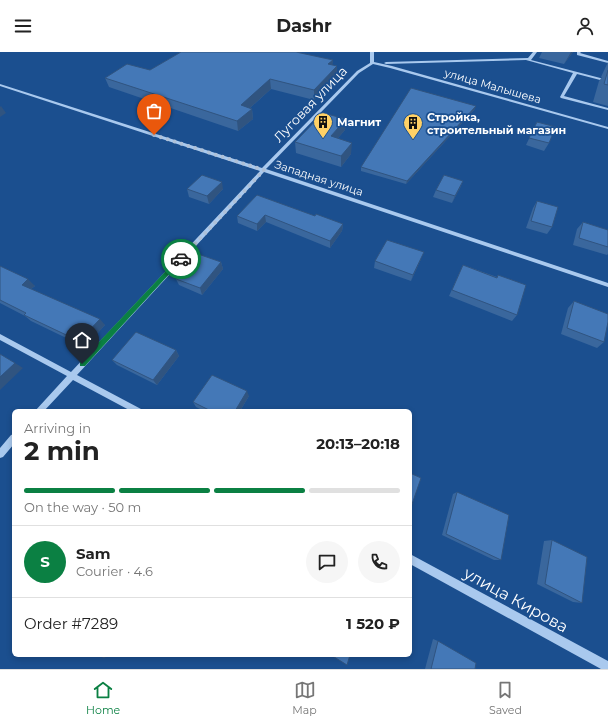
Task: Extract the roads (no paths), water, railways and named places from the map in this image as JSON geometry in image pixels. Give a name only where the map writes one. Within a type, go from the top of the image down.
[{"type":"street","points":[[372,52],[372,63],[529,59],[528,60],[608,81]]},
{"type":"street","points":[[529,59],[535,52]]},
{"type":"street","points":[[579,52],[578,54],[608,62]]},
{"type":"street","name":"улица Малышева","points":[[372,63],[608,128]]},
{"type":"street","name":"Луговая улица","points":[[41,409],[264,170],[358,72],[372,63]]},
{"type":"street","points":[[576,72],[562,97],[608,109]]},
{"type":"street","name":"Западная улица","points":[[0,85],[264,170],[608,285]]},
{"type":"street","points":[[0,337],[134,409]]},
{"type":"street","points":[[0,454],[12,440]]},
{"type":"street","name":"улица Кирова","points":[[412,560],[608,666]]},
{"type":"place","name":"Магнит","points":[[323,139]]},
{"type":"place","name":"Стройка, строительный магазин","points":[[413,140]]}]
